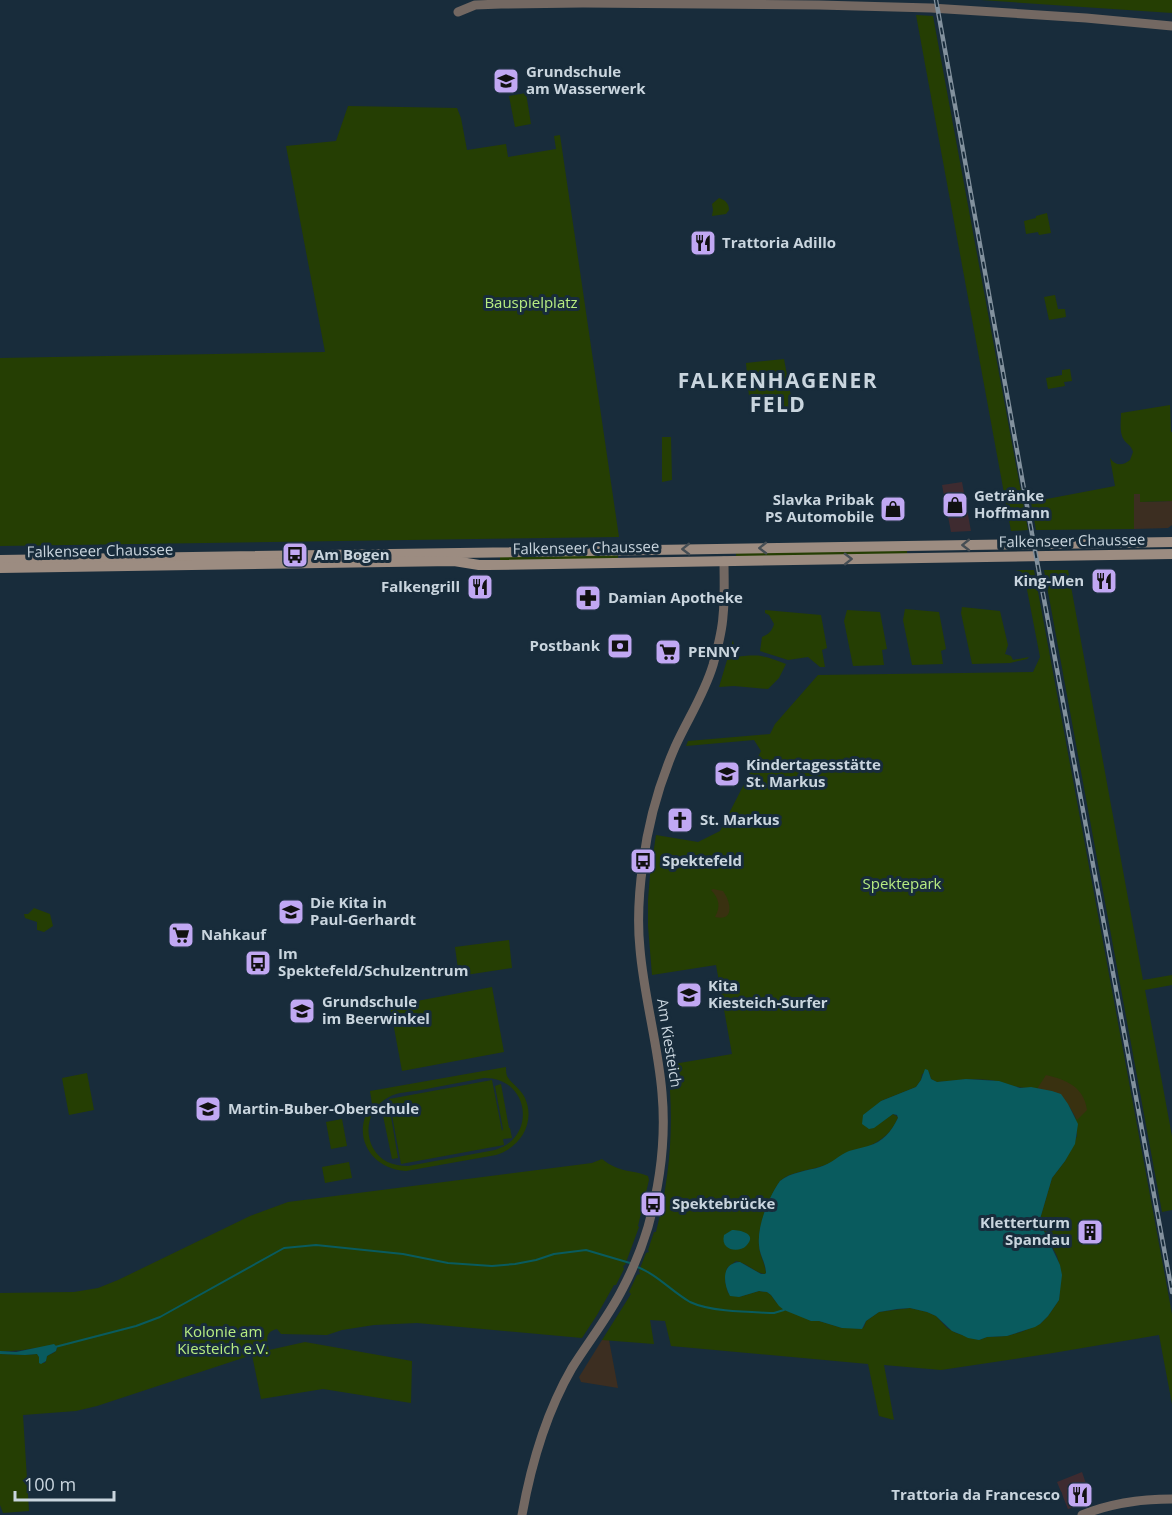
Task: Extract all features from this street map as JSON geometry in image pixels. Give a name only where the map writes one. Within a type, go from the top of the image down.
[{"type":"main road","name":"Falkenseer Chaussee","points":[[0,560],[36,563],[308,559],[724,549],[1172,542]]},
{"type":"main road","points":[[724,549],[724,561]]},
{"type":"main road","name":"Falkenseer Chaussee","points":[[308,559],[454,561],[488,565],[1172,554]]},
{"type":"main road","name":"Falkenseer Chaussee","points":[[0,568],[36,563]]},
{"type":"street","points":[[458,12],[475,5],[544,3],[931,8],[1172,26]]},
{"type":"street","name":"Am Kiesteich","points":[[522,1515],[533,1466],[557,1398],[572,1369],[623,1289],[647,1229],[653,1204],[660,1170],[663,1129],[662,1095],[640,949],[639,916],[643,861],[650,825],[675,747],[696,708],[712,667],[723,617],[724,561]]},
{"type":"street","points":[[1082,1515],[1121,1503],[1172,1499]]},
{"type":"shaded area","points":[[962,482],[971,531],[951,532],[942,485]]},
{"type":"shaded area","points":[[1134,494],[1140,494],[1140,502],[1172,501],[1172,525],[1168,528],[1134,529]]},
{"type":"shaded area","points":[[925,1069],[928,1070],[931,1079],[937,1082],[966,1079],[999,1081],[1020,1088],[1031,1087],[1061,1094],[1078,1124],[1075,1144],[1052,1178],[1040,1219],[1062,1275],[1059,1300],[1048,1316],[1035,1327],[1007,1336],[987,1337],[979,1340],[952,1331],[936,1316],[910,1308],[879,1312],[866,1321],[862,1329],[842,1328],[811,1321],[784,1310],[767,1292],[759,1291],[739,1297],[730,1296],[725,1280],[729,1266],[740,1262],[761,1274],[766,1273],[759,1248],[760,1229],[768,1203],[780,1181],[794,1174],[824,1166],[849,1151],[873,1144],[886,1136],[898,1118],[897,1115],[893,1114],[874,1128],[869,1129],[862,1124],[863,1115],[881,1101],[916,1087]]},
{"type":"shaded area","points":[[732,1230],[744,1232],[749,1236],[746,1246],[735,1250],[727,1247],[724,1235]]},
{"type":"shaded area","points":[[602,1340],[609,1340],[618,1388],[581,1382],[579,1377]]},
{"type":"shaded area","points":[[54,1344],[57,1347],[56,1351],[47,1356],[46,1361],[41,1364],[37,1354],[0,1354],[0,1351],[16,1352]]},
{"type":"shaded area","points":[[1082,1472],[1092,1501],[1068,1509],[1057,1482]]},
{"type":"green space","points":[[981,0],[1172,0],[1172,13]]},
{"type":"green space","points":[[916,15],[933,16],[1028,530],[1011,531]]},
{"type":"green space","points":[[526,93],[531,124],[515,127],[509,96]]},
{"type":"green space","name":"Bauspielplatz","points":[[348,106],[457,108],[467,150],[506,144],[508,157],[556,149],[554,136],[560,135],[619,537],[0,546],[0,358],[325,352],[286,146],[336,141]]},
{"type":"green space","points":[[719,198],[726,202],[729,210],[726,214],[712,216],[712,204]]},
{"type":"green space","points":[[1047,213],[1051,233],[1026,234],[1024,221]]},
{"type":"green space","points":[[1055,295],[1058,309],[1065,309],[1066,317],[1049,320],[1044,297]]},
{"type":"green space","points":[[784,359],[793,407],[750,408],[746,363]]},
{"type":"green space","points":[[1070,369],[1072,381],[1064,382],[1065,386],[1048,389],[1046,378],[1062,375],[1062,370]]},
{"type":"green space","points":[[1170,405],[1172,501],[1140,502],[1140,494],[1134,494],[1134,529],[1036,530],[1031,502],[1115,486],[1110,458],[1114,463],[1122,464],[1130,460],[1133,452],[1121,434],[1121,413]]},
{"type":"green space","points":[[662,437],[671,437],[672,480],[662,482]]},
{"type":"green space","points":[[907,550],[907,554],[736,557],[736,552]]},
{"type":"green space","points":[[618,554],[618,559],[500,560],[500,556]]},
{"type":"green space","name":"Spektepark","points":[[1015,570],[1034,570],[1172,1314],[1172,1404],[1159,1335],[941,1370],[884,1365],[894,1420],[879,1416],[868,1364],[671,1346],[665,1321],[650,1320],[654,1344],[602,1340],[631,1294],[629,1292],[637,1275],[640,1274],[639,1271],[646,1253],[649,1252],[654,1232],[656,1232],[670,1149],[671,1108],[668,1065],[732,1054],[716,965],[652,975],[648,926],[650,875],[656,835],[698,842],[720,831],[761,751],[754,740],[686,746],[688,741],[770,734],[775,724],[818,675],[1033,672],[1040,657],[1024,574]],"holes":[[[929,1072],[931,1079],[937,1082],[990,1080],[1027,1088],[1068,1104],[1075,1115],[1077,1136],[1065,1161],[1052,1178],[1040,1219],[1057,1256],[1061,1271],[1059,1300],[1048,1316],[1040,1324],[1021,1332],[979,1340],[947,1328],[936,1316],[910,1308],[879,1312],[866,1321],[864,1327],[860,1329],[842,1328],[811,1321],[776,1302],[767,1292],[759,1291],[739,1297],[728,1293],[725,1281],[727,1268],[736,1261],[758,1272],[766,1273],[759,1248],[760,1229],[768,1203],[780,1181],[793,1174],[825,1165],[882,1139],[894,1126],[898,1117],[893,1114],[879,1123],[881,1101],[916,1087],[922,1074]]]},
{"type":"green space","points":[[1044,570],[1068,570],[1143,980],[1172,975],[1172,985],[1145,990],[1172,1136],[1172,1210],[1162,1212]]},
{"type":"green space","points":[[962,607],[1000,611],[1008,645],[1005,654],[1011,656],[1013,660],[1029,657],[1010,663],[972,664],[961,613]]},
{"type":"green space","points":[[905,609],[939,612],[946,649],[941,651],[943,664],[912,665],[903,620]]},
{"type":"green space","points":[[765,610],[821,615],[827,648],[822,650],[825,667],[820,667],[808,657],[788,660],[760,651],[762,637],[770,632],[774,624]]},
{"type":"green space","points":[[847,610],[880,612],[887,649],[882,650],[884,665],[853,666],[844,621]]},
{"type":"green space","points":[[733,640],[736,657],[761,656],[786,664],[779,678],[768,689],[719,687]]},
{"type":"green space","points":[[34,908],[50,914],[53,926],[44,932],[37,930],[37,922],[25,918],[24,914],[28,914]]},
{"type":"green space","points":[[509,940],[512,968],[459,976],[455,947]]},
{"type":"green space","points":[[492,987],[504,1052],[402,1071],[390,1006]]},
{"type":"green space","points":[[506,1067],[507,1076],[525,1098],[528,1107],[527,1125],[524,1133],[512,1147],[496,1155],[406,1171],[393,1169],[374,1157],[367,1148],[364,1138],[363,1127],[372,1104],[370,1091]],"holes":[[[484,1078],[499,1080],[511,1087],[519,1097],[522,1109],[522,1121],[518,1133],[509,1143],[495,1150],[408,1166],[388,1162],[373,1148],[369,1134],[370,1119],[377,1106],[389,1097]]]},
{"type":"green space","points":[[87,1073],[94,1110],[69,1115],[62,1078]]},
{"type":"green space","points":[[492,1080],[502,1131],[495,1086],[501,1084],[512,1138],[503,1139],[504,1145],[401,1164],[389,1099]]},
{"type":"green space","points":[[389,1105],[398,1158],[392,1159],[381,1106]]},
{"type":"green space","points":[[342,1119],[347,1146],[331,1149],[326,1122]]},
{"type":"green space","name":"Kolonie am Kiesteich e.V.","points":[[602,1159],[619,1169],[648,1176],[649,1180],[639,1227],[623,1266],[624,1269],[582,1338],[417,1323],[374,1325],[327,1335],[281,1334],[277,1329],[273,1330],[268,1334],[269,1350],[305,1342],[412,1361],[411,1403],[323,1389],[261,1399],[252,1355],[97,1406],[76,1411],[23,1415],[29,1511],[3,1513],[0,1505],[0,1354],[37,1354],[39,1363],[45,1363],[47,1356],[55,1352],[57,1347],[0,1351],[0,1293],[74,1292],[98,1288],[250,1216],[288,1202],[592,1163]]},
{"type":"green space","points":[[349,1162],[352,1178],[325,1183],[322,1167]]},
{"type":"sand","points":[[711,890],[723,891],[726,895],[730,910],[726,917],[715,917],[718,903]]},
{"type":"sand","points":[[1046,1075],[1061,1079],[1078,1090],[1087,1110],[1077,1120],[1068,1104],[1052,1091],[1037,1089]]},
{"type":"waterway","points":[[55,1347],[136,1326],[160,1317],[284,1248],[316,1245],[403,1254],[448,1263],[492,1266],[515,1264],[554,1254],[586,1250],[630,1263]]},
{"type":"waterway","points":[[635,1266],[650,1273],[683,1298],[699,1305],[742,1312],[774,1313],[784,1310]]},
{"type":"railway","points":[[936,0],[1172,1292]]},
{"type":"place","name":"Grundschule am Wasserwerk","points":[[506,81]]},
{"type":"place","name":"Trattoria Adillo","points":[[703,243]]},
{"type":"place","name":"Getränke Hoffmann","points":[[955,505]]},
{"type":"place","name":"Slavka Pribak PS Automobile","points":[[893,509]]},
{"type":"place","name":"Am Bogen","points":[[295,555]]},
{"type":"place","name":"King-Men","points":[[1104,581]]},
{"type":"place","name":"Falkengrill","points":[[480,587]]},
{"type":"place","name":"Damian Apotheke","points":[[588,598]]},
{"type":"place","name":"Postbank","points":[[620,646]]},
{"type":"place","name":"PENNY","points":[[668,652]]},
{"type":"place","name":"Kindertagesstätte St. Markus","points":[[727,774]]},
{"type":"place","name":"St. Markus","points":[[680,820]]},
{"type":"place","name":"Spektefeld","points":[[643,861]]},
{"type":"place","name":"Die Kita in Paul-Gerhardt","points":[[291,912]]},
{"type":"place","name":"Nahkauf","points":[[181,935]]},
{"type":"place","name":"Im Spektefeld/Schulzentrum","points":[[258,963]]},
{"type":"place","name":"Kita Kiesteich-Surfer","points":[[689,995]]},
{"type":"place","name":"Grundschule im Beerwinkel","points":[[302,1011]]},
{"type":"place","name":"Martin-Buber-Oberschule","points":[[208,1109]]},
{"type":"place","name":"Spektebrücke","points":[[653,1204]]},
{"type":"place","name":"Kletterturm Spandau","points":[[1090,1232]]},
{"type":"place","name":"Trattoria da Francesco","points":[[1080,1495]]},
{"type":"district","name":"FALKENHAGENER FELD","points":[[778,393]]}]
